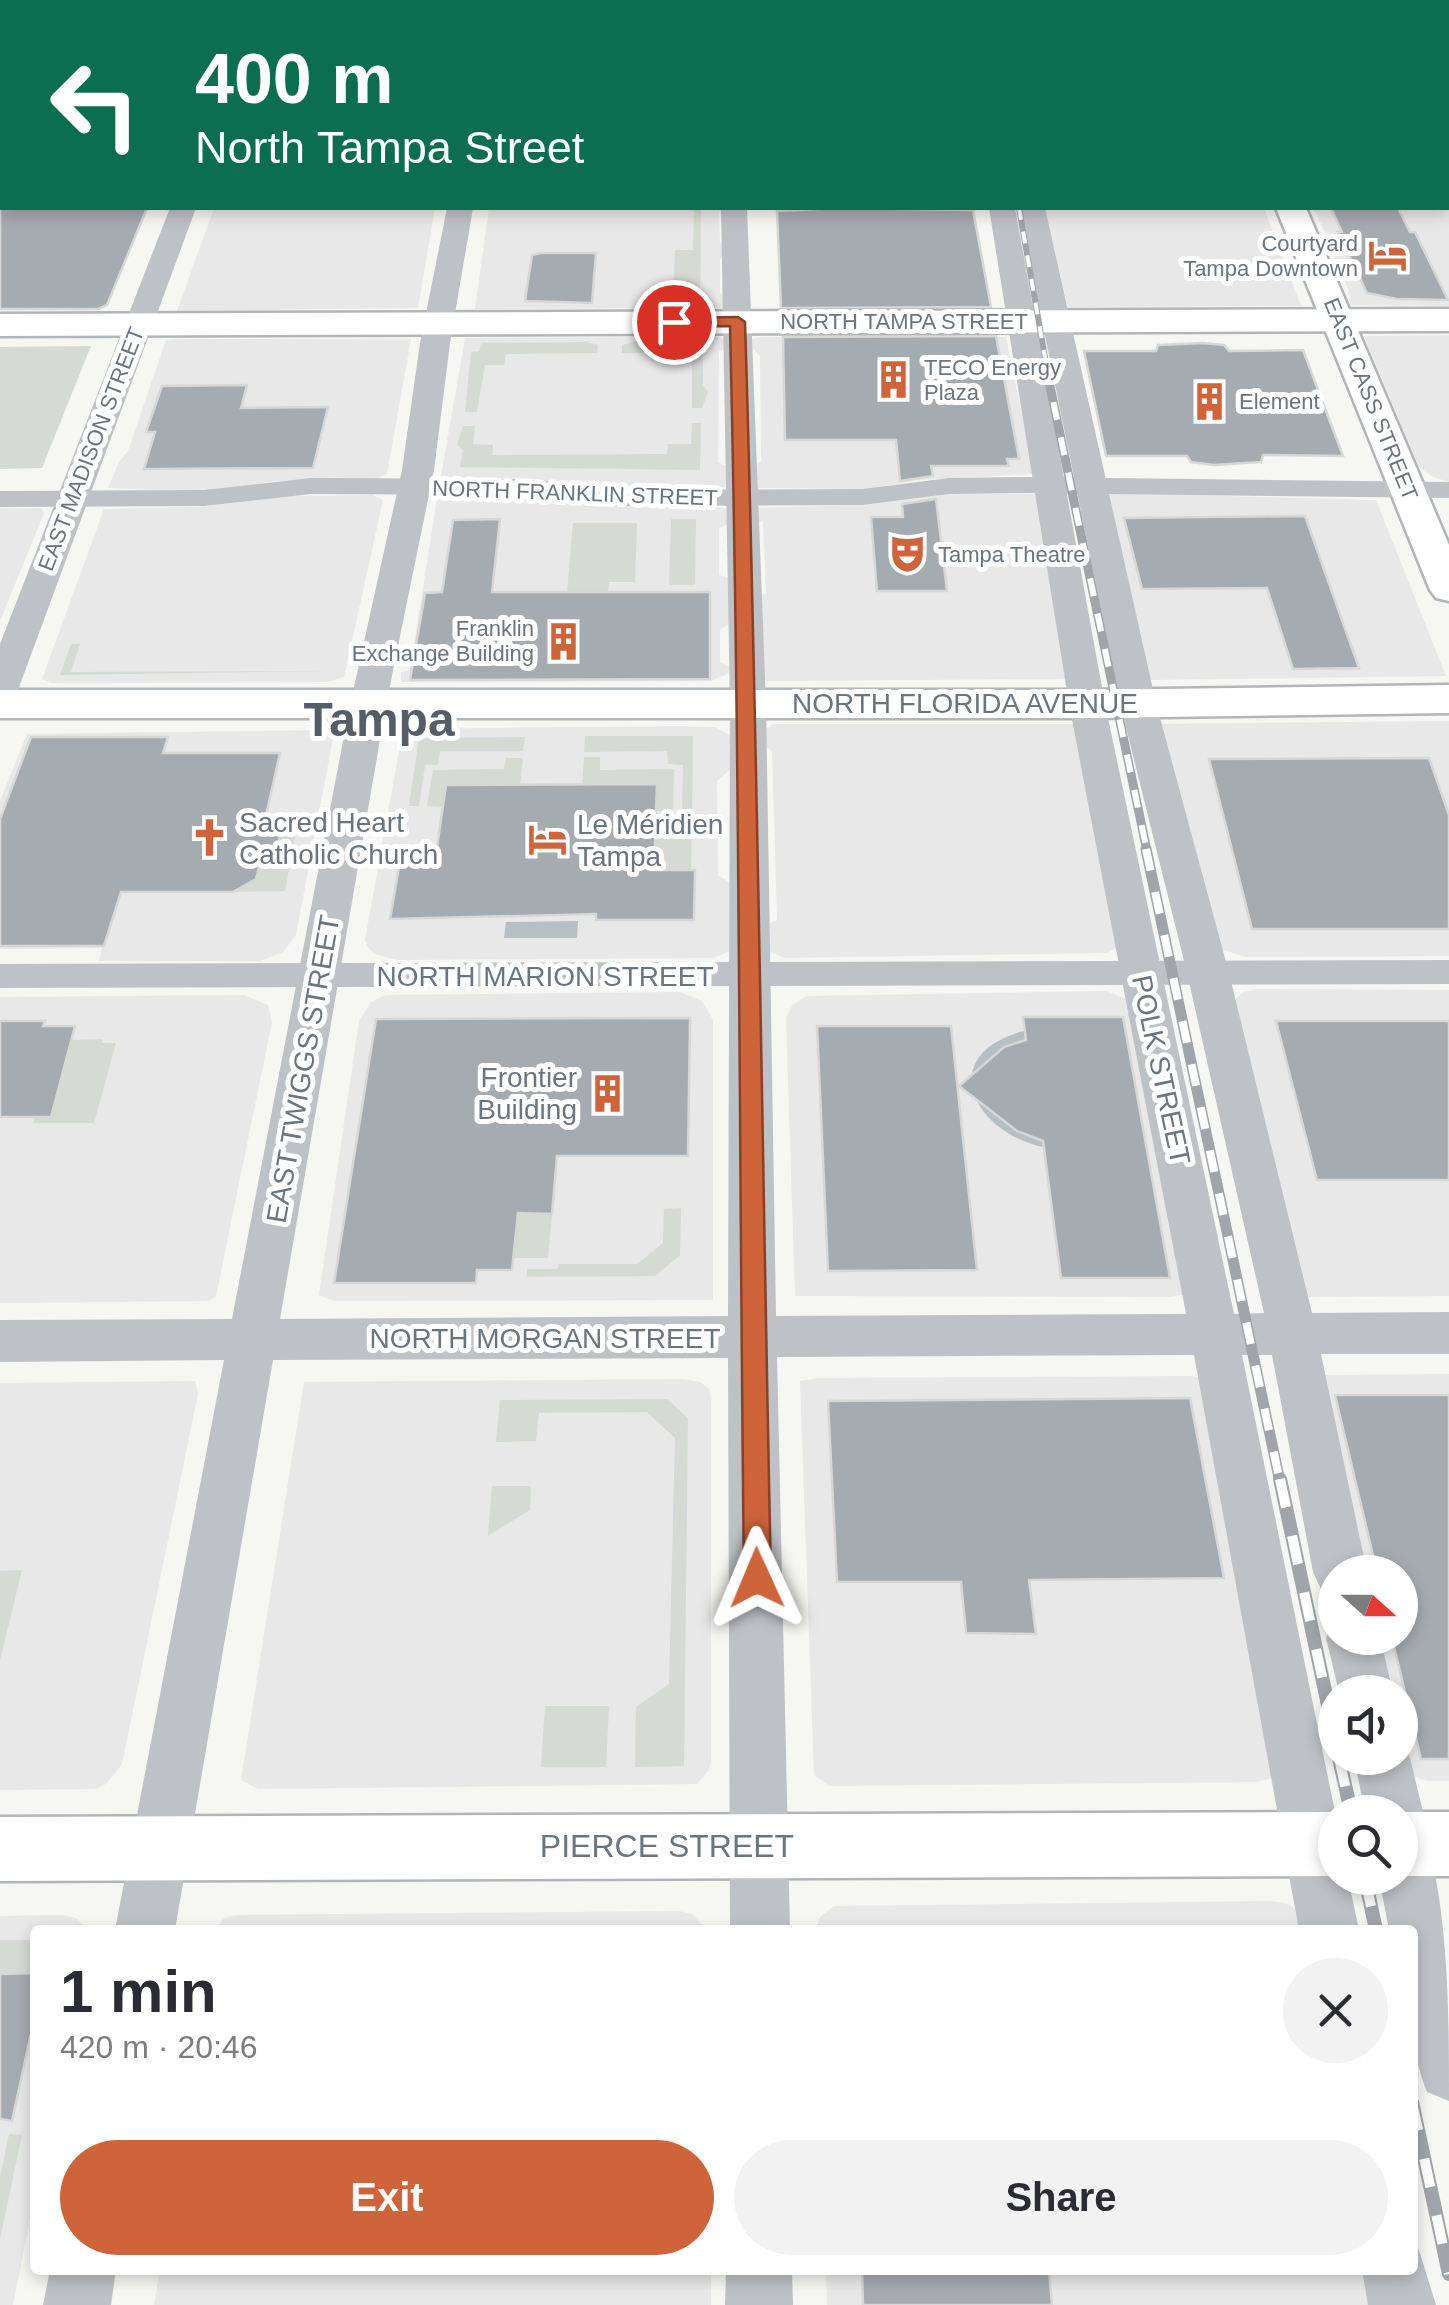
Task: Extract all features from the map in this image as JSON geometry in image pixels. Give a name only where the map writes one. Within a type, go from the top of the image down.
[{"type":"main road","name":"EAST CASS STREET","points":[[1293,210],[1449,590]]},
{"type":"main road","name":"NORTH TAMPA STREET","points":[[0,325],[1449,320]]},
{"type":"main road","name":"NORTH FLORIDA AVENUE","points":[[0,704],[1138,704],[1449,699]]},
{"type":"main road","points":[[1418,1843],[1449,1844]]},
{"type":"main road","name":"PIERCE STREET","points":[[0,1850],[1318,1844]]},
{"type":"street","name":"EAST MADISON STREET","points":[[0,690],[181,210]]},
{"type":"street","name":"EAST TWIGGS STREET","points":[[147,1925],[368,705],[414,487],[460,210]]},
{"type":"street","points":[[734,210],[748,704],[746,830],[760,1925]]},
{"type":"street","name":"POLK STREET","points":[[1003,210],[1037,321],[1069,485],[1087,704],[1214,1333],[1318,1816]]},
{"type":"street","name":"POLK STREET","points":[[1032,210],[1037,321]]},
{"type":"street","name":"POLK STREET","points":[[1069,485],[1138,704],[1208,973],[1292,1332],[1337,1555]]},
{"type":"street","name":"NORTH FRANKLIN STREET","points":[[0,499],[204,498],[297,487],[533,487],[616,498],[877,497],[948,486],[1449,490]]},
{"type":"street","name":"NORTH MARION STREET","points":[[0,976],[1449,972]]},
{"type":"street","name":"NORTH MORGAN STREET","points":[[0,1341],[1449,1333]]},
{"type":"street","name":"POLK STREET","points":[[1327,1895],[1329,1925]]},
{"type":"street","points":[[1411,1895],[1418,1925]]},
{"type":"street","points":[[1418,1926],[1449,2070]]},
{"type":"street","points":[[77,2305],[82,2275]]},
{"type":"street","points":[[760,2275],[760,2305]]},
{"type":"street","points":[[1396,2275],[1402,2305]]},
{"type":"shaded area","points":[[213,210],[435,210],[418,308],[177,311]]},
{"type":"shaded area","points":[[489,210],[722,210],[719,212],[720,243],[726,246],[726,256],[720,259],[720,293],[726,295],[725,308],[475,309]]},
{"type":"shaded area","points":[[694,210],[701,210],[700,303],[673,303],[675,250],[693,250]]},
{"type":"shaded area","points":[[1044,210],[1265,210],[1301,306],[1068,307]]},
{"type":"shaded area","points":[[1312,210],[1449,210],[1449,306],[1350,305],[1348,289]]},
{"type":"shaded area","points":[[1449,335],[1449,482],[1419,467],[1364,336]]},
{"type":"shaded area","name":"TECO Energy Plaza","points":[[1006,337],[1034,474],[919,480],[867,489],[755,488],[753,467],[761,462],[760,356],[752,348],[751,339]]},
{"type":"shaded area","points":[[465,338],[724,339],[727,349],[719,351],[718,463],[728,466],[725,487],[623,491],[554,481],[453,480],[441,476]]},
{"type":"shaded area","points":[[411,339],[387,474],[374,480],[276,481],[208,492],[108,488],[128,451],[166,340]]},
{"type":"shaded area","points":[[481,343],[598,345],[597,353],[506,354],[504,365],[485,365],[477,412],[465,412],[471,352],[479,351]]},
{"type":"shaded area","points":[[697,343],[697,350],[703,350],[703,385],[708,392],[702,408],[692,408],[692,363],[671,363],[671,353],[622,353],[622,345]]},
{"type":"shaded area","points":[[91,346],[42,468],[0,469],[0,347]]},
{"type":"shaded area","points":[[692,423],[701,423],[700,470],[460,467],[463,450],[457,445],[463,426],[475,426],[473,444],[493,445],[492,455],[667,454],[668,444],[691,444]]},
{"type":"shaded area","points":[[957,493],[1036,494],[1074,679],[764,681],[759,595],[766,594],[763,522],[755,521],[757,508],[866,505]]},
{"type":"shaded area","points":[[1111,493],[1376,500],[1446,676],[1150,680],[1106,499]]},
{"type":"shaded area","points":[[373,495],[383,500],[344,677],[327,682],[51,683],[42,679],[104,509],[200,507],[290,496]]},
{"type":"shaded area","points":[[547,497],[612,506],[726,508],[727,525],[719,528],[719,575],[730,579],[730,623],[720,630],[720,662],[730,666],[729,673],[711,681],[401,682],[401,672],[410,670],[437,499]]},
{"type":"shaded area","points":[[0,508],[41,508],[44,513],[0,621]]},
{"type":"shaded area","points":[[671,519],[696,519],[695,585],[669,585]]},
{"type":"shaded area","points":[[573,523],[637,523],[635,582],[609,582],[608,592],[567,592]]},
{"type":"shaded area","points":[[71,644],[80,644],[71,672],[329,671],[60,675]]},
{"type":"shaded area","points":[[1449,721],[1449,956],[1246,957],[1220,949],[1159,724]]},
{"type":"shaded area","points":[[774,724],[1081,724],[1120,946],[1106,953],[785,958],[770,952],[770,923],[777,920],[772,751],[764,746],[763,730]]},
{"type":"shaded area","points":[[715,727],[729,735],[731,742],[732,768],[717,781],[718,875],[733,885],[730,951],[713,958],[397,960],[374,954],[368,947],[365,940],[403,729]]},
{"type":"shaded area","points":[[324,730],[334,733],[296,935],[283,952],[260,961],[99,961],[102,948],[0,949],[0,801],[27,734]]},
{"type":"shaded area","points":[[585,736],[693,736],[692,811],[682,810],[683,765],[668,764],[667,751],[584,752]]},
{"type":"shaded area","points":[[525,737],[523,751],[440,751],[438,765],[425,765],[419,806],[409,806],[419,738]]},
{"type":"shaded area","points":[[584,757],[600,757],[600,770],[674,769],[673,810],[656,811],[657,784],[582,785]]},
{"type":"shaded area","points":[[506,758],[523,758],[520,785],[446,785],[443,807],[427,806],[433,770],[504,769]]},
{"type":"shaded area","points":[[656,818],[692,818],[691,870],[654,870]]},
{"type":"shaded area","points":[[283,820],[298,820],[285,891],[233,892],[256,879],[260,862],[276,856]]},
{"type":"shaded area","points":[[578,921],[577,938],[504,938],[506,922]]},
{"type":"shaded area","points":[[1449,990],[1449,1296],[1300,1297],[1230,1003],[1244,992]]},
{"type":"shaded area","points":[[1107,991],[1128,1000],[1187,1294],[795,1296],[786,1018],[793,1004],[807,996]]},
{"type":"shaded area","points":[[680,992],[702,1001],[713,1020],[713,1300],[334,1301],[319,1295],[359,1021],[371,1002],[386,995]]},
{"type":"shaded area","points":[[244,995],[268,1005],[272,1022],[216,1296],[209,1301],[0,1303],[0,997]]},
{"type":"shaded area","points":[[1024,1031],[1026,1040],[1004,1050],[991,1063],[984,1077],[985,1092],[1003,1119],[1041,1135],[1043,1147],[1018,1139],[998,1126],[982,1110],[974,1092],[972,1074],[979,1057],[996,1042]]},
{"type":"shaded area","points":[[103,1039],[102,1043],[116,1043],[94,1123],[33,1123],[35,1117],[51,1117],[64,1074],[47,1073],[70,1040]]},
{"type":"shaded area","points":[[681,1208],[680,1255],[655,1276],[527,1277],[527,1269],[558,1269],[558,1264],[637,1264],[663,1243],[664,1209]]},
{"type":"shaded area","points":[[518,1213],[552,1214],[548,1258],[513,1258]]},
{"type":"shaded area","points":[[1449,1374],[1449,1781],[1427,1781],[1410,1775],[1418,1775],[1418,1675],[1382,1675],[1377,1655],[1418,1655],[1418,1555],[1354,1555],[1313,1383],[1324,1375]]},
{"type":"shaded area","points":[[1201,1378],[1276,1769],[1271,1778],[1257,1782],[829,1786],[814,1775],[800,1381]]},
{"type":"shaded area","points":[[195,1381],[198,1394],[122,1764],[106,1784],[95,1789],[0,1790],[0,1383]]},
{"type":"shaded area","points":[[304,1382],[700,1382],[709,1389],[711,1401],[711,1760],[709,1770],[697,1784],[258,1789],[241,1780]]},
{"type":"shaded area","points":[[667,1399],[688,1418],[684,1766],[635,1767],[636,1707],[669,1684],[675,1438],[647,1412],[539,1413],[536,1441],[496,1442],[500,1400]]},
{"type":"shaded area","points":[[492,1486],[531,1486],[530,1510],[488,1536]]},
{"type":"shaded area","points":[[22,1570],[0,1660],[0,1571]]},
{"type":"shaded area","points":[[545,1706],[609,1706],[606,1767],[541,1767]]},
{"type":"shaded area","points":[[1270,1901],[1286,1903],[1297,1910],[1305,1925],[818,1925],[820,1917],[834,1906]]},
{"type":"shaded area","points":[[679,1911],[692,1914],[702,1925],[219,1925],[223,1919],[235,1915]]},
{"type":"shaded area","points":[[64,1915],[78,1919],[82,1925],[30,1925],[30,2219],[13,2305],[0,2305],[0,1916]]},
{"type":"shaded area","points":[[0,1940],[30,1940],[30,1973],[0,1974]]},
{"type":"shaded area","points":[[9,2134],[22,2135],[0,2239],[0,2178]]},
{"type":"shaded area","points":[[159,2275],[711,2275],[711,2305],[154,2305]]},
{"type":"shaded area","points":[[826,2275],[1373,2275],[1378,2305],[827,2305]]},
{"type":"building","points":[[0,210],[146,210],[107,305],[98,309],[0,309]]},
{"type":"building","points":[[973,210],[991,307],[781,308],[777,211]]},
{"type":"building","name":"Courtyard Tampa Downtown","points":[[1332,210],[1399,210],[1410,232],[1415,232],[1448,300],[1397,299],[1367,293],[1338,232],[1342,232]]},
{"type":"building","points":[[596,253],[592,303],[525,301],[532,255]]},
{"type":"building","name":"TECO Energy Plaza","points":[[996,336],[1019,459],[1007,459],[1009,466],[931,466],[933,476],[900,481],[896,440],[785,440],[783,337]]},
{"type":"building","name":"Element","points":[[1158,345],[1224,345],[1229,351],[1303,350],[1343,456],[1263,455],[1261,462],[1214,465],[1191,462],[1187,456],[1106,456],[1084,351],[1156,351]]},
{"type":"building","points":[[247,385],[241,408],[328,407],[313,468],[144,469],[155,432],[146,432],[162,386]]},
{"type":"building","name":"Tampa Theatre","points":[[936,499],[947,591],[877,591],[871,517],[903,517],[902,504]]},
{"type":"building","points":[[1305,516],[1359,668],[1293,669],[1267,588],[1142,589],[1124,518]]},
{"type":"building","name":"Franklin Exchange Building","points":[[500,519],[492,592],[710,592],[710,679],[410,680],[425,593],[442,592],[453,520]]},
{"type":"building","points":[[31,737],[168,737],[163,753],[280,753],[265,820],[283,820],[276,856],[262,856],[256,879],[233,892],[121,892],[104,946],[0,946],[0,819]]},
{"type":"building","points":[[1429,758],[1449,815],[1449,929],[1252,929],[1209,759]]},
{"type":"building","name":"Le Méridien Tampa","points":[[657,784],[654,870],[695,870],[694,920],[596,920],[596,914],[390,919],[400,861],[435,861],[446,785]]},
{"type":"building","points":[[1023,1017],[1123,1017],[1170,1278],[1061,1278],[1043,1141],[1017,1131],[959,1086],[1004,1047],[1026,1040]]},
{"type":"building","name":"Frontier Building","points":[[690,1018],[688,1156],[557,1156],[552,1214],[518,1213],[512,1270],[477,1270],[476,1283],[334,1283],[376,1019]]},
{"type":"building","points":[[0,1021],[75,1026],[51,1117],[0,1117]]},
{"type":"building","points":[[1276,1021],[1449,1021],[1449,1180],[1317,1180]]},
{"type":"building","points":[[817,1026],[951,1026],[977,1270],[828,1271]]},
{"type":"building","points":[[1335,1395],[1449,1395],[1449,1759],[1421,1759],[1418,1675],[1401,1675],[1396,1655],[1418,1655],[1418,1555],[1373,1555]]},
{"type":"building","points":[[1190,1398],[1224,1578],[1029,1580],[1036,1634],[966,1633],[961,1582],[837,1582],[828,1401]]},
{"type":"building","points":[[30,1973],[30,2038],[12,2121],[0,2119],[0,1974]]},
{"type":"building","points":[[862,2275],[1049,2275],[1052,2305],[863,2305]]},
{"type":"railway","points":[[1019,210],[1047,369]]},
{"type":"railway","points":[[1046,367],[1147,851]]},
{"type":"railway","points":[[1146,849],[1280,1482]]},
{"type":"railway","points":[[1280,1479],[1322,1675]]},
{"type":"railway","points":[[1343,1775],[1347,1795]]},
{"type":"railway","points":[[1369,1895],[1375,1925]]},
{"type":"railway","points":[[1418,2130],[1449,2274]]},
{"type":"place","name":"Courtyard Tampa Downtown","points":[[1388,256]]},
{"type":"place","name":"TECO Energy Plaza","points":[[894,380]]},
{"type":"place","name":"Element","points":[[1209,401]]},
{"type":"place","name":"Tampa Theatre","points":[[908,554]]},
{"type":"place","name":"Franklin Exchange Building","points":[[564,641]]},
{"type":"place","name":"Sacred Heart Catholic Church","points":[[209,838]]},
{"type":"place","name":"Le Méridien Tampa","points":[[547,840]]},
{"type":"place","name":"Frontier Building","points":[[607,1093]]},
{"type":"district","name":"Tampa","points":[[379,719]]},
{"type":"route","points":[[674,322],[738,322],[748,704],[746,830],[757,1578]]}]
